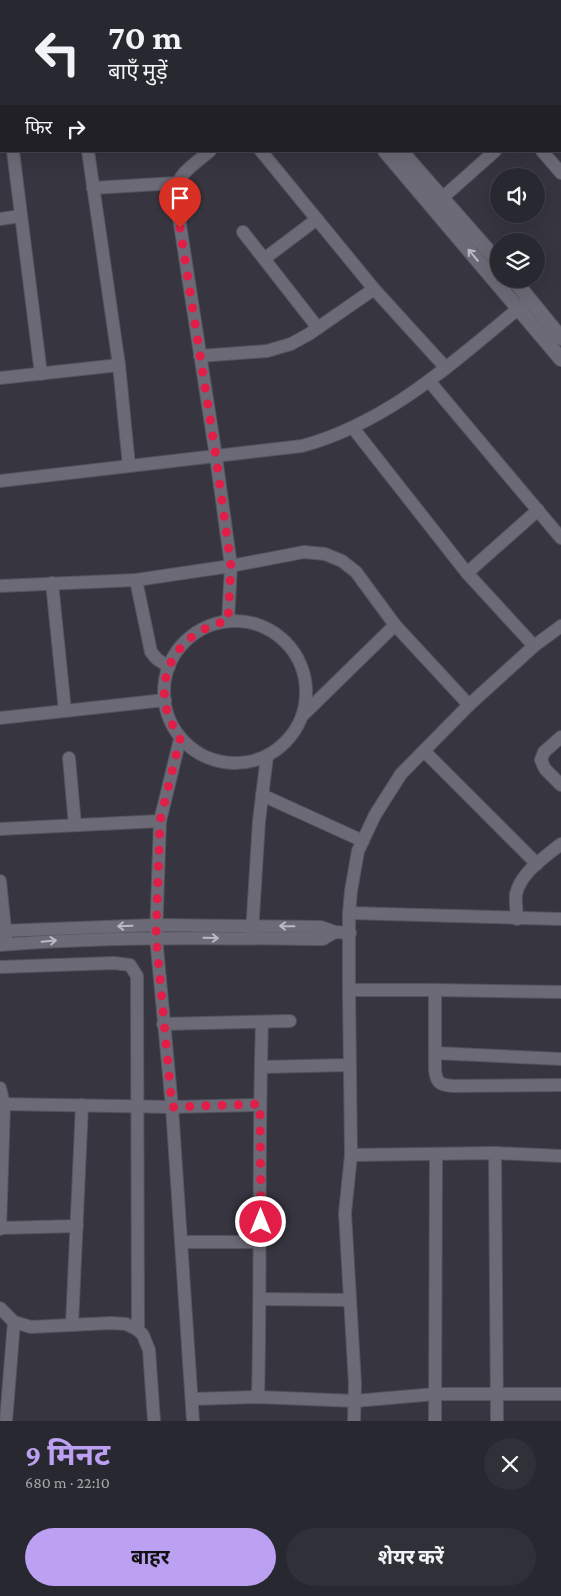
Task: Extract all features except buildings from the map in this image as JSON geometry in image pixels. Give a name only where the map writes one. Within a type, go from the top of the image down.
[{"type":"street","points":[[13,152],[41,374]]},
{"type":"street","points":[[88,152],[119,365],[129,466]]},
{"type":"street","points":[[209,152],[180,177],[176,184],[177,210],[216,457],[231,566],[228,621]]},
{"type":"street","points":[[263,152],[374,289],[446,368]]},
{"type":"street","points":[[385,152],[524,304],[561,338]]},
{"type":"street","points":[[402,152],[490,253]]},
{"type":"street","points":[[441,199],[495,152]]},
{"type":"street","points":[[543,152],[561,173]]},
{"type":"street","points":[[93,188],[176,184]]},
{"type":"street","points":[[0,219],[21,216]]},
{"type":"street","points":[[264,259],[317,219]]},
{"type":"street","points":[[243,232],[318,328]]},
{"type":"street","points":[[517,288],[524,304],[561,359]]},
{"type":"street","points":[[200,356],[267,350],[291,344],[318,328],[374,289]]},
{"type":"street","points":[[0,481],[216,457],[302,446],[329,439],[353,428],[430,381],[524,304]]},
{"type":"street","points":[[0,378],[119,365]]},
{"type":"street","points":[[430,381],[561,538]]},
{"type":"street","points":[[353,428],[467,573],[534,646]]},
{"type":"street","points":[[467,573],[538,510]]},
{"type":"street","points":[[0,586],[136,580],[231,566],[304,552],[325,554],[342,561],[356,572],[395,625],[469,705]]},
{"type":"street","points":[[136,580],[151,652],[169,667]]},
{"type":"street","points":[[52,583],[65,711]]},
{"type":"street","points":[[303,715],[306,682],[299,661],[290,647],[279,636],[260,625],[250,622],[228,621],[207,627],[192,636],[180,647],[169,667],[164,689],[165,700],[171,722],[180,739],[201,755],[222,762],[245,763],[266,756],[285,744],[303,715],[395,625]]},
{"type":"street","points":[[354,1421],[355,1401],[345,1214],[351,1155],[349,913],[358,851],[375,815],[401,774],[469,705],[534,646],[561,626]]},
{"type":"street","points":[[0,718],[165,700]]},
{"type":"street","points":[[561,737],[544,752],[541,760],[545,770],[561,785]]},
{"type":"street","points":[[180,739],[160,821],[156,931],[172,1107],[193,1421]]},
{"type":"street","points":[[424,751],[537,864]]},
{"type":"street","points":[[252,932],[266,756]]},
{"type":"street","points":[[69,758],[75,825]]},
{"type":"street","points":[[262,795],[363,841]]},
{"type":"street","points":[[0,829],[160,821]]},
{"type":"street","points":[[517,919],[516,897],[522,879],[561,844]]},
{"type":"street","points":[[0,880],[3,944],[156,931]]},
{"type":"street","points":[[349,913],[561,919]]},
{"type":"street","points":[[3,931],[252,932],[321,927],[335,932],[350,933]]},
{"type":"street","points":[[0,967],[114,962],[130,965],[137,976],[139,1106],[138,1330]]},
{"type":"street","points":[[349,990],[561,992]]},
{"type":"street","points":[[435,990],[436,1078],[440,1083],[444,1086],[561,1085]]},
{"type":"street","points":[[163,1024],[290,1021]]},
{"type":"street","points":[[258,1397],[262,1023]]},
{"type":"street","points":[[435,1053],[561,1059]]},
{"type":"street","points":[[261,1067],[350,1065]]},
{"type":"street","points":[[0,1088],[2,1104],[0,1229],[77,1226]]},
{"type":"street","points":[[2,1104],[172,1107],[260,1104]]},
{"type":"street","points":[[72,1325],[82,1105]]},
{"type":"street","points":[[351,1155],[495,1153],[561,1156]]},
{"type":"street","points":[[495,1153],[497,1421]]},
{"type":"street","points":[[435,1421],[436,1154]]},
{"type":"street","points":[[182,1242],[261,1242]]},
{"type":"street","points":[[260,1299],[350,1300]]},
{"type":"street","points":[[0,1308],[14,1322],[31,1327],[111,1323],[126,1324],[138,1330],[143,1335],[149,1350],[154,1421]]},
{"type":"street","points":[[6,1421],[14,1322]]},
{"type":"street","points":[[193,1399],[258,1397],[355,1401],[435,1394],[561,1394]]},
{"type":"route","points":[[180,228],[231,566],[228,621],[217,623],[197,632],[180,647],[169,667],[164,689],[167,712],[180,739],[160,821],[156,937],[160,989],[172,1107],[260,1104],[261,1222]]}]
